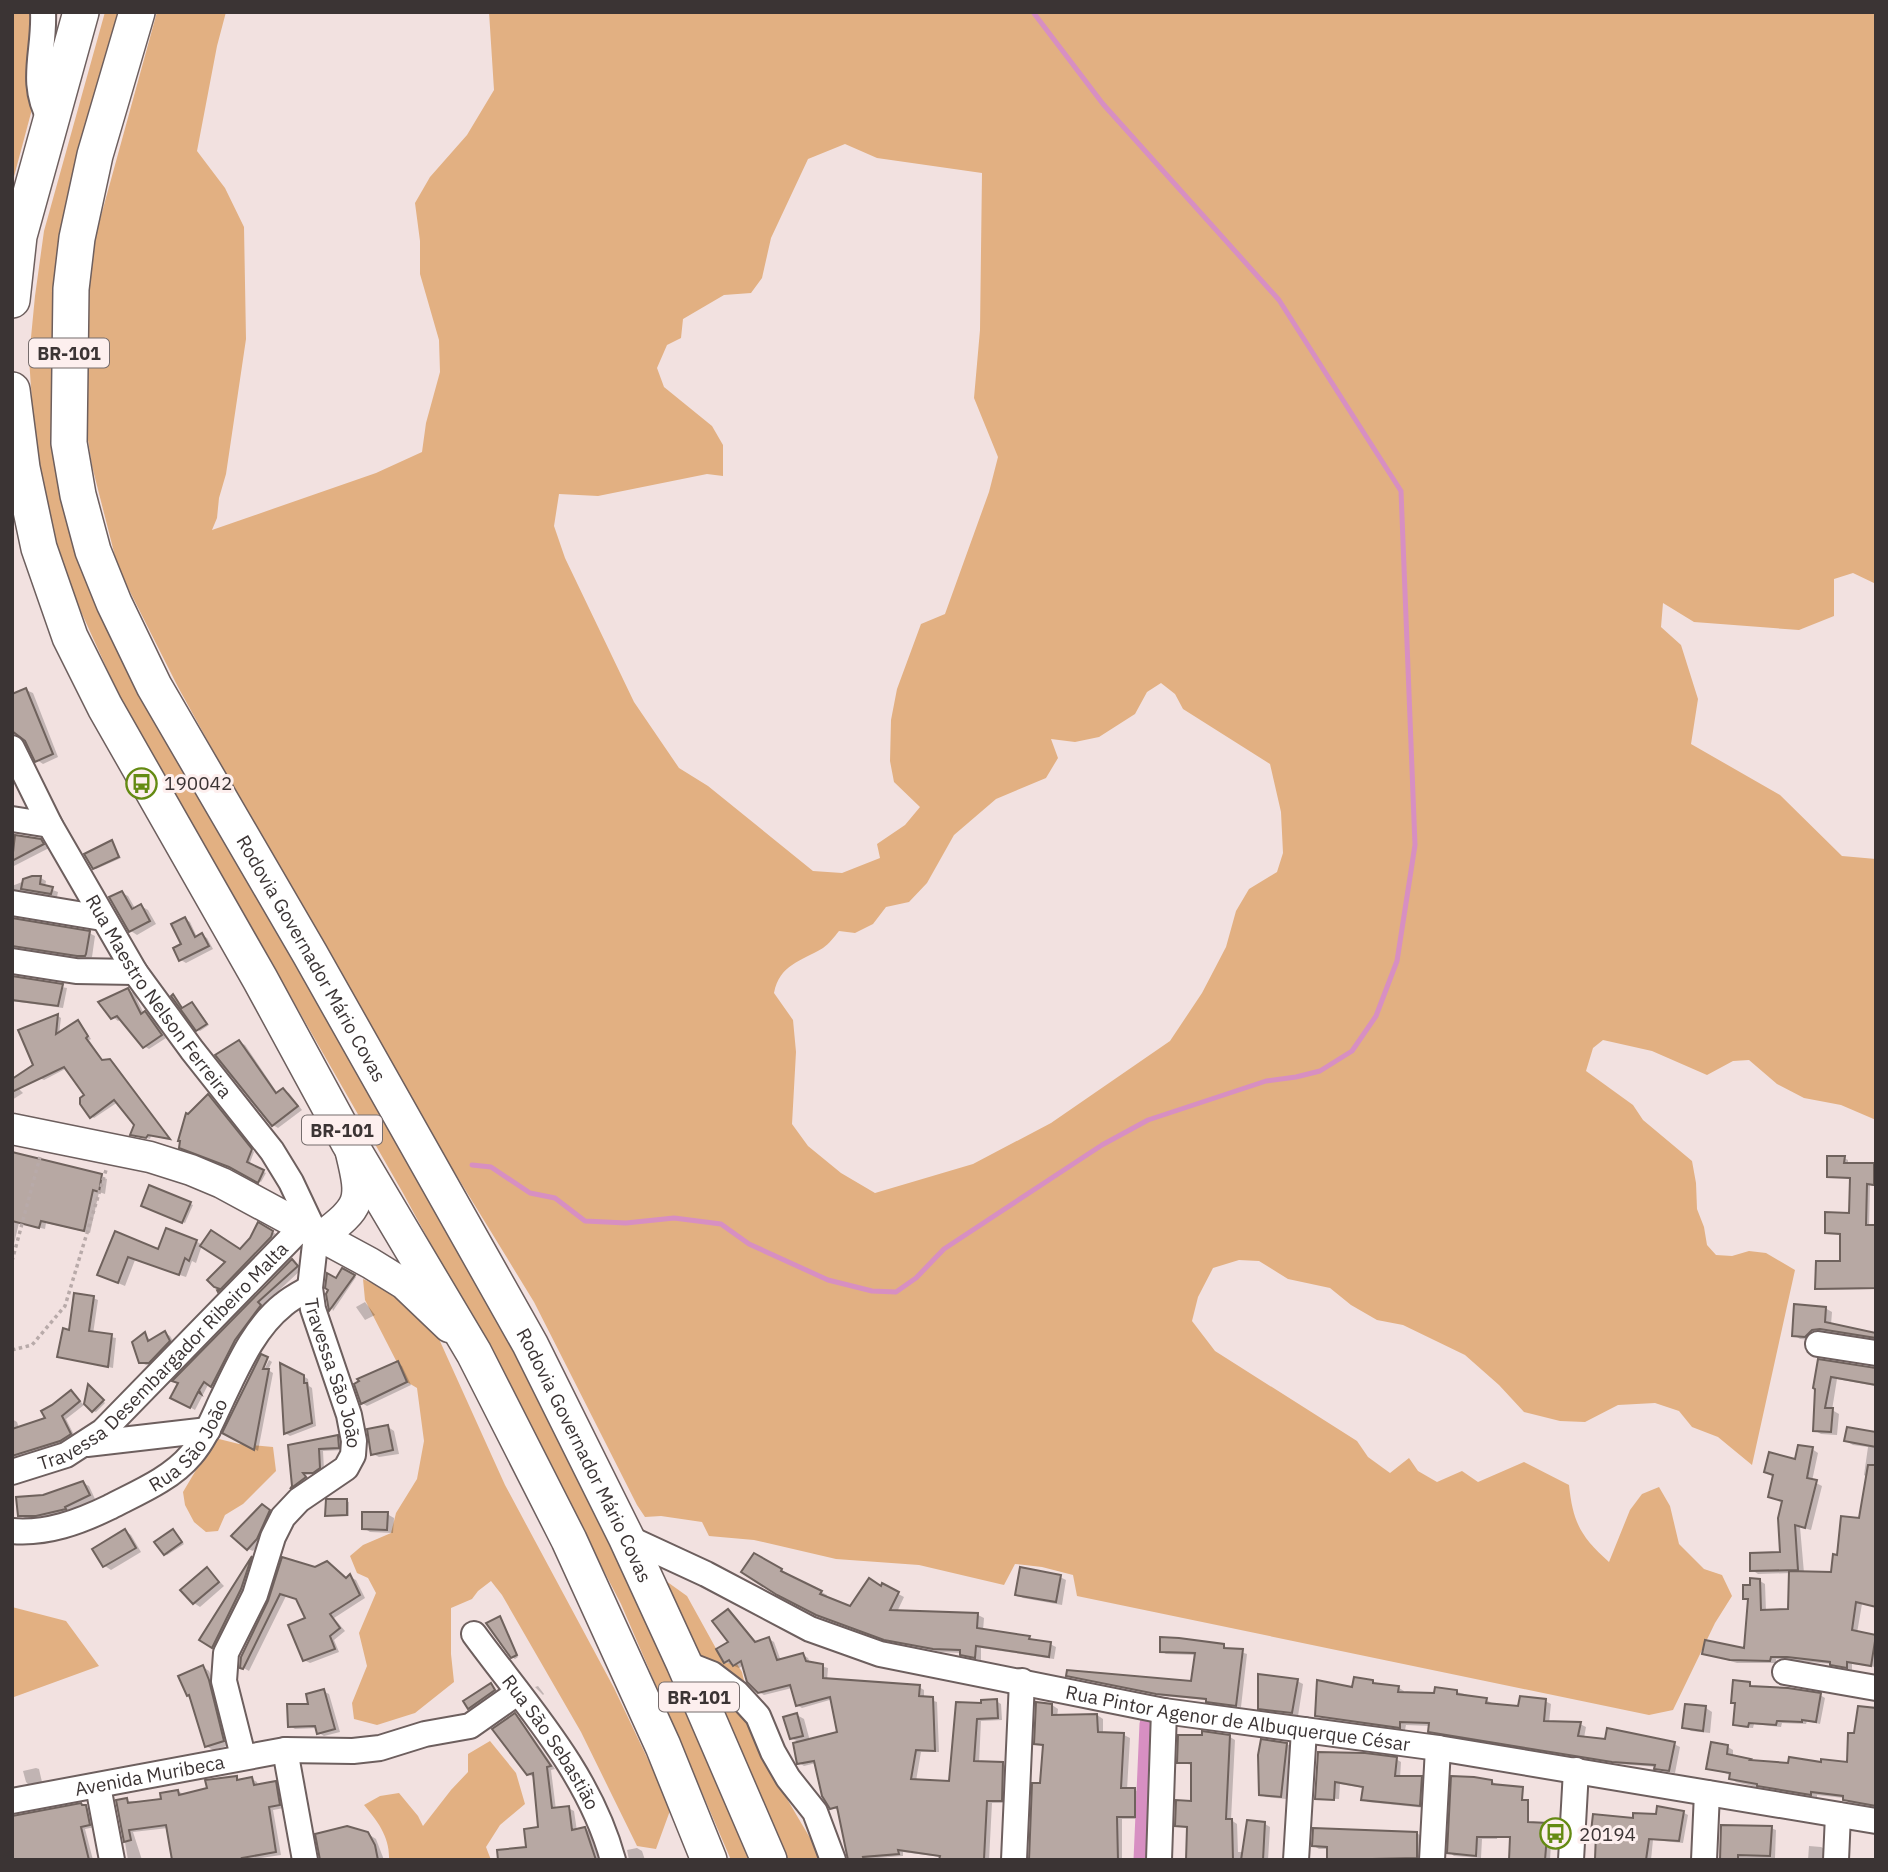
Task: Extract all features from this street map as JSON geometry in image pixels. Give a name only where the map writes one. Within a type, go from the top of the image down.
[{"type":"highway","points":[[12,300],[19,236],[81,12]]},
{"type":"highway","name":"Rodovia Governador Mário Covas","points":[[137,12],[94,155],[77,238],[71,289],[69,443],[78,495],[93,551],[114,603],[154,686],[310,954],[515,1316],[626,1537],[769,1860]]},
{"type":"highway","name":"BR-101","points":[[12,390],[22,468],[34,526],[46,570],[70,637],[105,707],[260,978],[348,1141],[474,1353],[569,1540],[663,1746],[709,1860]]},
{"type":"main road","points":[[12,1129],[113,1148],[191,1170],[251,1197],[404,1284],[474,1353]]},
{"type":"main road","points":[[314,1233],[352,1211],[357,1203],[358,1184],[348,1141]]},
{"type":"street","points":[[43,12],[38,83],[41,104],[50,119]]},
{"type":"street","name":"Rua Maestro Nelson Ferreira","points":[[12,748],[50,825],[135,972],[192,1050],[272,1151],[291,1182],[314,1233]]},
{"type":"street","points":[[12,819],[50,825]]},
{"type":"street","points":[[12,903],[102,919]]},
{"type":"street","points":[[12,961],[76,971],[135,972]]},
{"type":"street","name":"Travessa São João","points":[[243,1756],[226,1689],[226,1653],[255,1595],[273,1538],[284,1517],[299,1500],[346,1468],[354,1455],[349,1415],[319,1328],[310,1287],[314,1233]]},
{"type":"street","name":"Travessa Desembargador Ribeiro Malta","points":[[12,1472],[66,1455],[87,1444],[314,1233]]},
{"type":"street","name":"Rua São João","points":[[12,1531],[52,1529],[89,1517],[169,1474],[183,1462],[208,1430],[256,1336],[283,1305],[310,1287]]},
{"type":"street","points":[[1818,1344],[1876,1353]]},
{"type":"street","points":[[87,1444],[208,1430]]},
{"type":"street","name":"Rua Pintor Agenor de Albuquerque César","points":[[626,1537],[706,1574],[810,1629],[880,1654],[1164,1711],[1438,1748],[1876,1821]]},
{"type":"street","name":"Rua São Sebastião","points":[[474,1634],[576,1772],[596,1813],[613,1860]]},
{"type":"street","points":[[684,1663],[712,1674],[737,1693],[758,1716],[773,1752],[815,1812],[833,1860]]},
{"type":"street","points":[[1784,1672],[1876,1688]]},
{"type":"street","points":[[1014,1860],[1022,1681]]},
{"type":"street","name":"Avenida Muribeca","points":[[12,1801],[243,1756],[285,1750],[368,1750],[425,1734],[467,1727],[477,1723],[517,1693]]},
{"type":"street","points":[[1159,1860],[1164,1711]]},
{"type":"street","points":[[1296,1860],[1304,1730]]},
{"type":"street","points":[[1432,1860],[1438,1748]]},
{"type":"street","points":[[285,1750],[305,1860]]},
{"type":"street","points":[[1571,1860],[1576,1770]]},
{"type":"street","points":[[98,1786],[112,1860]]},
{"type":"street","points":[[1704,1860],[1707,1793]]},
{"type":"street","points":[[1836,1860],[1838,1815]]},
{"type":"path","points":[[12,1261],[46,1135]]},
{"type":"path","points":[[12,1350],[32,1345],[65,1306],[113,1148]]},
{"type":"shaded area","points":[[12,12],[58,12],[12,184]]},
{"type":"shaded area","points":[[105,12],[138,12],[64,311],[74,504],[626,1540],[759,1860],[731,1860],[621,1604],[509,1388],[403,1193],[122,702],[63,572],[36,461],[29,358],[44,231]]},
{"type":"shaded area","points":[[157,12],[226,12],[197,151],[225,188],[244,227],[246,339],[226,474],[212,530],[376,473],[422,452],[426,423],[440,372],[439,340],[420,274],[420,241],[415,203],[430,177],[467,135],[494,90],[489,12],[1876,12],[1876,584],[1853,573],[1834,579],[1834,616],[1799,630],[1694,622],[1663,603],[1661,627],[1681,645],[1698,699],[1691,744],[1780,795],[1842,856],[1876,859],[1876,1120],[1841,1105],[1804,1098],[1777,1084],[1749,1060],[1733,1061],[1707,1075],[1652,1051],[1603,1040],[1593,1048],[1586,1071],[1633,1105],[1643,1120],[1692,1161],[1697,1209],[1707,1245],[1716,1255],[1732,1256],[1749,1251],[1766,1253],[1795,1270],[1752,1465],[1718,1437],[1692,1427],[1679,1411],[1655,1403],[1618,1405],[1585,1422],[1560,1421],[1524,1412],[1465,1355],[1403,1325],[1377,1320],[1351,1305],[1330,1288],[1288,1279],[1259,1261],[1239,1260],[1213,1268],[1198,1297],[1192,1321],[1215,1351],[1357,1441],[1368,1457],[1390,1473],[1409,1458],[1418,1471],[1437,1482],[1462,1471],[1478,1482],[1524,1462],[1569,1485],[1573,1510],[1580,1528],[1609,1562],[1630,1510],[1642,1494],[1659,1487],[1670,1506],[1679,1544],[1704,1569],[1722,1575],[1732,1596],[1715,1623],[1673,1710],[1649,1715],[1077,1596],[1073,1575],[1042,1567],[1015,1564],[1004,1585],[919,1565],[836,1559],[754,1540],[709,1536],[702,1522],[661,1516],[645,1517],[534,1302],[393,1072],[324,952],[178,687],[118,568],[92,466],[83,408],[90,256]],"holes":[[[845,144],[877,158],[982,173],[980,330],[974,398],[998,457],[989,492],[945,614],[921,624],[897,689],[891,720],[890,761],[894,782],[920,807],[905,825],[877,844],[880,858],[842,873],[813,871],[708,786],[679,768],[634,702],[565,558],[554,526],[559,494],[598,496],[707,474],[723,476],[723,445],[712,426],[664,387],[657,368],[667,345],[681,338],[683,319],[724,295],[751,293],[762,278],[771,238],[808,159]],[[1161,683],[1175,694],[1183,709],[1270,764],[1281,812],[1283,853],[1277,872],[1249,889],[1236,911],[1226,947],[1202,993],[1170,1041],[1051,1123],[973,1164],[875,1193],[841,1173],[808,1146],[792,1124],[796,1052],[793,1020],[774,993],[781,976],[792,965],[825,946],[839,931],[855,933],[873,924],[886,907],[909,902],[927,883],[954,835],[996,799],[1046,778],[1058,758],[1051,739],[1075,742],[1099,737],[1135,714],[1147,692]]]},
{"type":"shaded area","points":[[363,1279],[417,1304],[439,1339],[505,1485],[614,1688],[671,1808],[656,1849],[637,1846],[581,1732],[502,1595],[491,1581],[472,1599],[451,1608],[454,1682],[415,1713],[377,1725],[354,1719],[352,1703],[367,1666],[359,1633],[376,1593],[368,1578],[357,1573],[350,1556],[363,1545],[391,1533],[396,1513],[417,1479],[424,1441],[417,1388],[407,1382],[365,1300]]},
{"type":"shaded area","points":[[215,1438],[239,1444],[273,1447],[276,1471],[243,1504],[225,1515],[218,1531],[206,1532],[194,1522],[185,1505],[183,1492]]},
{"type":"shaded area","points":[[659,1576],[687,1596],[724,1663],[737,1664],[742,1672],[756,1732],[780,1787],[823,1860],[781,1860]]},
{"type":"shaded area","points":[[12,1607],[66,1621],[99,1666],[14,1697],[12,1724]]},
{"type":"shaded area","points":[[490,1741],[516,1773],[525,1804],[500,1825],[486,1847],[491,1860],[389,1860],[385,1837],[364,1805],[380,1796],[399,1793],[423,1826],[468,1772],[468,1754]]},
{"type":"building","points":[[26,688],[53,754],[35,762],[25,741],[12,731],[12,694]]},
{"type":"building","points":[[15,835],[41,839],[44,844],[12,861]]},
{"type":"building","points":[[112,840],[119,857],[93,869],[84,854]]},
{"type":"building","points":[[41,876],[40,884],[53,887],[51,894],[21,889],[23,879]]},
{"type":"building","points":[[122,891],[132,909],[141,904],[150,921],[129,932],[109,897]]},
{"type":"building","points":[[185,917],[195,937],[202,933],[209,946],[179,961],[173,948],[181,944],[171,924]]},
{"type":"building","points":[[12,918],[90,931],[85,956],[12,946]]},
{"type":"building","points":[[12,976],[63,984],[58,1006],[12,1000]]},
{"type":"building","points":[[128,988],[141,1014],[145,1011],[162,1035],[143,1048],[117,1016],[111,1019],[98,1002]]},
{"type":"building","points":[[173,994],[182,1008],[192,1002],[207,1024],[196,1031],[171,996]]},
{"type":"building","points":[[58,1014],[56,1034],[78,1020],[88,1036],[86,1038],[102,1060],[110,1059],[170,1139],[130,1135],[134,1125],[114,1100],[90,1118],[80,1104],[80,1098],[84,1095],[64,1067],[12,1092],[12,1079],[33,1065],[18,1030]]},
{"type":"building","points":[[239,1040],[276,1093],[283,1088],[298,1106],[272,1126],[215,1055]]},
{"type":"building","points":[[208,1094],[252,1149],[247,1162],[264,1170],[258,1183],[229,1167],[179,1148],[178,1141],[186,1113]]},
{"type":"building","points":[[12,1152],[102,1174],[99,1192],[93,1190],[84,1231],[41,1221],[39,1228],[12,1221]]},
{"type":"building","points":[[1827,1156],[1845,1156],[1844,1163],[1874,1163],[1874,1185],[1867,1184],[1866,1225],[1876,1225],[1876,1288],[1815,1289],[1816,1261],[1840,1261],[1840,1234],[1825,1233],[1825,1212],[1849,1213],[1850,1178],[1827,1177]]},
{"type":"building","points":[[149,1185],[191,1202],[182,1223],[141,1206]]},
{"type":"building","points":[[258,1222],[273,1231],[271,1237],[218,1292],[220,1289],[207,1280],[225,1262],[200,1246],[211,1230],[240,1249],[250,1238]]},
{"type":"building","points":[[166,1228],[197,1240],[189,1261],[185,1258],[179,1275],[128,1257],[118,1283],[97,1275],[115,1231],[158,1249]]},
{"type":"building","points":[[292,1259],[298,1266],[258,1302],[261,1305],[235,1340],[211,1387],[204,1382],[199,1390],[201,1394],[198,1392],[190,1408],[170,1398],[178,1383],[172,1381]]},
{"type":"building","points":[[342,1268],[355,1275],[329,1311],[326,1294],[328,1290],[325,1288],[327,1273],[336,1278]]},
{"type":"building","points":[[74,1293],[94,1296],[89,1331],[112,1334],[108,1367],[57,1357],[63,1328],[69,1330]]},
{"type":"building","points":[[1794,1304],[1826,1307],[1825,1322],[1876,1333],[1876,1338],[1820,1329],[1812,1330],[1805,1337],[1792,1336]]},
{"type":"building","points":[[165,1331],[170,1341],[149,1363],[139,1363],[132,1342],[145,1332],[148,1341]]},
{"type":"building","points":[[261,1354],[268,1357],[263,1369],[269,1369],[254,1450],[222,1433]]},
{"type":"building","points":[[1818,1359],[1876,1368],[1876,1385],[1831,1377],[1825,1408],[1833,1408],[1831,1432],[1813,1431],[1813,1388]]},
{"type":"building","points":[[398,1361],[407,1382],[361,1404],[354,1384],[359,1381],[357,1379]]},
{"type":"building","points":[[280,1363],[304,1375],[312,1423],[284,1434]]},
{"type":"building","points":[[88,1384],[104,1400],[92,1412],[84,1404]]},
{"type":"building","points":[[71,1390],[80,1401],[62,1416],[71,1434],[60,1441],[12,1456],[12,1429],[45,1418],[41,1411]]},
{"type":"building","points":[[388,1425],[393,1450],[371,1455],[367,1429]]},
{"type":"building","points":[[1847,1427],[1876,1432],[1876,1447],[1844,1441]]},
{"type":"building","points":[[338,1435],[339,1448],[319,1449],[320,1468],[313,1473],[303,1473],[306,1477],[290,1489],[292,1486],[288,1445]]},
{"type":"building","points":[[1798,1445],[1813,1447],[1807,1478],[1817,1480],[1805,1528],[1795,1525],[1798,1570],[1750,1571],[1750,1553],[1780,1552],[1778,1518],[1782,1501],[1768,1497],[1773,1475],[1764,1472],[1769,1452],[1795,1459]]},
{"type":"building","points":[[1868,1465],[1876,1465],[1876,1607],[1856,1602],[1852,1630],[1876,1635],[1871,1666],[1847,1662],[1847,1668],[1830,1665],[1830,1662],[1787,1657],[1771,1657],[1770,1661],[1730,1660],[1702,1654],[1705,1640],[1744,1648],[1748,1599],[1743,1599],[1743,1585],[1750,1585],[1750,1578],[1760,1579],[1761,1610],[1788,1609],[1789,1571],[1831,1572],[1833,1554],[1837,1555],[1841,1516],[1859,1518]]},
{"type":"building","points":[[83,1481],[90,1495],[65,1507],[66,1509],[36,1516],[18,1516],[16,1497],[43,1495]]},
{"type":"building","points":[[326,1499],[347,1499],[347,1515],[325,1516]]},
{"type":"building","points":[[262,1504],[270,1510],[257,1539],[247,1550],[231,1536]]},
{"type":"building","points":[[362,1512],[388,1512],[387,1530],[362,1529]]},
{"type":"building","points":[[125,1529],[136,1548],[103,1567],[92,1549]]},
{"type":"building","points":[[173,1529],[182,1542],[164,1555],[154,1542]]},
{"type":"building","points":[[754,1553],[782,1569],[781,1571],[822,1591],[820,1594],[850,1606],[869,1578],[881,1586],[882,1583],[899,1592],[890,1610],[978,1613],[977,1628],[1051,1642],[1049,1657],[976,1646],[975,1658],[960,1655],[960,1650],[933,1649],[884,1640],[816,1615],[741,1572]]},
{"type":"building","points":[[252,1556],[241,1589],[212,1648],[199,1640]]},
{"type":"building","points":[[282,1557],[315,1567],[327,1561],[346,1578],[350,1574],[360,1595],[330,1614],[340,1628],[330,1636],[335,1649],[303,1661],[288,1625],[305,1618],[296,1599],[280,1594],[243,1669],[240,1668],[241,1657],[268,1601]]},
{"type":"building","points":[[207,1567],[219,1582],[193,1604],[180,1590]]},
{"type":"building","points":[[1020,1567],[1061,1575],[1056,1602],[1015,1595]]},
{"type":"building","points":[[728,1609],[755,1642],[769,1637],[777,1660],[803,1653],[806,1661],[823,1664],[823,1678],[920,1685],[919,1696],[933,1697],[935,1751],[916,1750],[911,1779],[949,1781],[956,1702],[981,1703],[981,1700],[997,1699],[998,1718],[977,1719],[974,1761],[1003,1762],[1002,1801],[987,1801],[984,1859],[939,1860],[940,1856],[898,1850],[899,1854],[848,1860],[837,1807],[830,1809],[822,1796],[814,1761],[797,1764],[793,1743],[837,1732],[830,1697],[796,1706],[790,1685],[758,1693],[747,1682],[741,1661],[733,1666],[729,1660],[724,1663],[716,1649],[728,1642],[712,1621]]},
{"type":"building","points":[[500,1616],[517,1655],[511,1658],[486,1623]]},
{"type":"building","points":[[1160,1637],[1224,1644],[1224,1648],[1243,1649],[1236,1706],[1066,1676],[1067,1670],[1191,1681],[1195,1653],[1160,1652]]},
{"type":"building","points":[[203,1665],[224,1741],[205,1747],[189,1695],[187,1696],[178,1676]]},
{"type":"building","points":[[1258,1674],[1298,1679],[1292,1713],[1258,1709]]},
{"type":"building","points":[[1354,1677],[1373,1680],[1373,1683],[1399,1686],[1398,1692],[1434,1693],[1435,1687],[1457,1690],[1457,1694],[1487,1698],[1486,1703],[1518,1706],[1520,1696],[1546,1699],[1544,1721],[1581,1722],[1578,1736],[1605,1739],[1607,1728],[1675,1742],[1669,1771],[1654,1769],[1655,1765],[1612,1762],[1428,1732],[1429,1723],[1400,1722],[1400,1728],[1315,1716],[1317,1680],[1352,1687]]},
{"type":"building","points":[[1733,1680],[1750,1682],[1750,1686],[1821,1693],[1816,1722],[1777,1721],[1776,1725],[1749,1723],[1748,1727],[1733,1725]]},
{"type":"building","points":[[491,1683],[495,1690],[468,1709],[463,1701]]},
{"type":"building","points":[[324,1689],[335,1729],[317,1734],[315,1726],[288,1727],[287,1704],[308,1704],[306,1694]]},
{"type":"building","points":[[1036,1702],[1052,1704],[1052,1715],[1097,1714],[1098,1732],[1124,1733],[1121,1788],[1135,1788],[1135,1817],[1117,1817],[1118,1860],[1029,1860],[1032,1783],[1040,1783],[1043,1745],[1034,1744]]},
{"type":"building","points":[[1685,1704],[1706,1706],[1703,1731],[1682,1728]]},
{"type":"building","points":[[1858,1706],[1876,1708],[1876,1806],[1843,1800],[1843,1796],[1811,1792],[1811,1795],[1757,1786],[1729,1779],[1730,1773],[1706,1769],[1711,1742],[1728,1745],[1727,1754],[1750,1760],[1788,1763],[1789,1757],[1821,1762],[1821,1759],[1847,1762],[1848,1733],[1854,1733]]},
{"type":"building","points":[[515,1713],[551,1766],[547,1767],[552,1808],[569,1806],[572,1830],[585,1827],[596,1860],[498,1860],[497,1850],[526,1847],[524,1829],[538,1827],[533,1773],[527,1775],[492,1729]]},
{"type":"building","points":[[797,1713],[803,1736],[790,1739],[783,1717]]},
{"type":"building","points":[[1202,1731],[1230,1735],[1226,1819],[1232,1819],[1233,1860],[1186,1860],[1187,1827],[1175,1826],[1176,1800],[1191,1801],[1191,1763],[1177,1763],[1178,1735],[1202,1735]]},
{"type":"building","points":[[1261,1739],[1287,1743],[1281,1797],[1259,1795],[1258,1755]]},
{"type":"building","points":[[1318,1752],[1397,1757],[1395,1776],[1422,1776],[1420,1806],[1361,1800],[1363,1787],[1335,1782],[1334,1800],[1315,1799]]},
{"type":"building","points":[[237,1776],[237,1780],[252,1777],[254,1785],[276,1781],[280,1805],[269,1807],[276,1852],[242,1858],[243,1860],[172,1860],[166,1825],[129,1830],[131,1840],[124,1842],[116,1800],[127,1798],[128,1803],[161,1799],[160,1793],[178,1790],[179,1795],[207,1788],[205,1780]]},
{"type":"building","points":[[1451,1776],[1474,1777],[1492,1780],[1492,1784],[1523,1787],[1522,1800],[1528,1800],[1528,1822],[1548,1823],[1545,1860],[1509,1860],[1510,1837],[1477,1837],[1476,1856],[1447,1853]]},
{"type":"building","points":[[81,1803],[86,1805],[90,1825],[81,1827],[89,1860],[12,1860],[12,1816]]},
{"type":"building","points":[[1657,1806],[1684,1811],[1679,1841],[1649,1839],[1646,1860],[1595,1859],[1596,1833],[1591,1832],[1593,1814],[1633,1818],[1633,1813],[1656,1814]]},
{"type":"building","points":[[1247,1820],[1265,1822],[1263,1860],[1241,1860]]},
{"type":"building","points":[[1721,1825],[1772,1826],[1770,1856],[1738,1855],[1738,1860],[1720,1860]]},
{"type":"building","points":[[347,1826],[368,1832],[375,1845],[378,1860],[320,1860],[315,1834]]},
{"type":"building","points":[[1313,1828],[1417,1832],[1417,1858],[1327,1860],[1327,1847],[1312,1846]]},
{"type":"waterway","points":[[472,1165],[491,1167],[530,1193],[555,1198],[585,1221],[626,1223],[674,1218],[721,1224],[749,1244],[828,1280],[872,1291],[896,1292],[916,1278],[944,1249],[1102,1145],[1148,1120],[1266,1081],[1320,1071],[1352,1051],[1376,1016],[1397,961],[1415,845],[1401,491],[1279,300],[1103,104],[1033,12]]},
{"type":"waterway","points":[[1143,1860],[1149,1724]]},
{"type":"place","name":"190042","points":[[141,783]]},
{"type":"place","name":"20194","points":[[1556,1834]]}]
